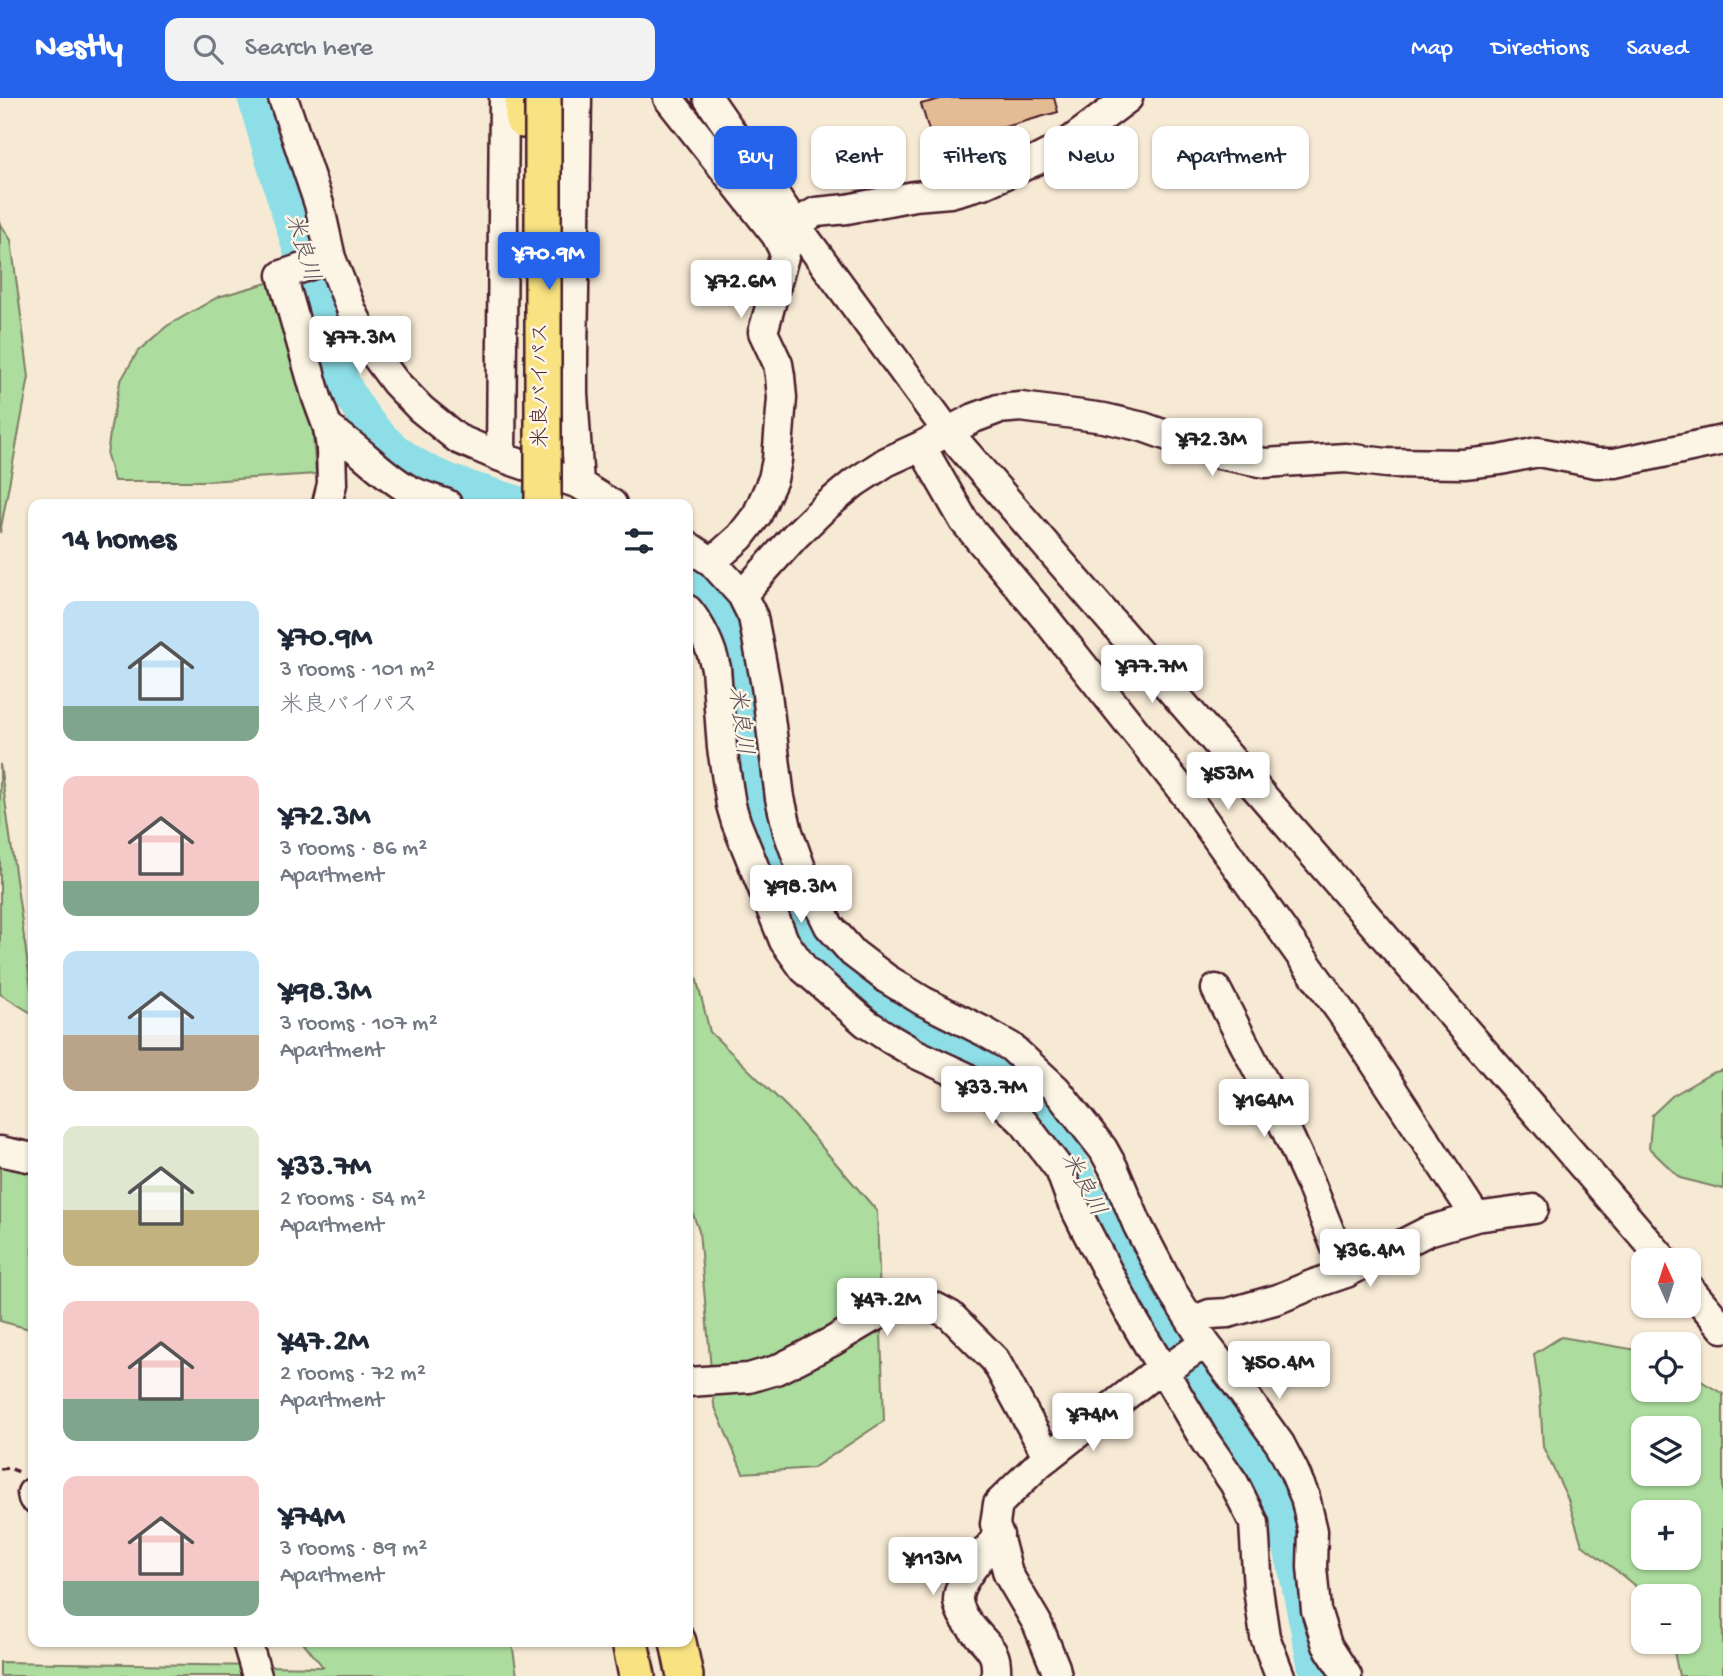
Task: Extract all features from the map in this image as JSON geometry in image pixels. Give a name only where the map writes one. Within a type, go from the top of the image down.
[{"type":"main road","points":[[539,103],[553,432],[567,494]]},
{"type":"main road","points":[[519,499],[539,103]]},
{"type":"main road","name":"米良バイパス","points":[[532,499],[539,103]]},
{"type":"main road","name":"米良バイパス","points":[[539,103],[542,499]]},
{"type":"main road","points":[[631,1647],[637,1676]]},
{"type":"main road","points":[[647,1647],[653,1676]]},
{"type":"main road","points":[[665,1647],[670,1676]]},
{"type":"main road","points":[[679,1647],[685,1676]]},
{"type":"street","points":[[283,98],[319,204],[326,259],[372,351],[395,382],[421,409],[458,439],[501,457],[567,494],[590,499]]},
{"type":"street","points":[[668,98],[786,229],[948,432],[1654,1248]]},
{"type":"street","points":[[708,98],[786,229],[785,253],[763,332],[778,364],[780,376],[782,398],[777,460],[773,478],[757,515],[740,537],[712,562]]},
{"type":"street","points":[[786,229],[816,212],[950,193],[986,183],[1064,146],[1128,98]]},
{"type":"street","points":[[501,457],[539,103]]},
{"type":"street","points":[[326,259],[282,275],[328,428],[331,448],[331,484],[328,499]]},
{"type":"street","points":[[742,595],[795,536],[854,483],[886,461],[998,409],[1048,409],[1104,418],[1143,426],[1219,454],[1265,463],[1346,458],[1386,463],[1464,464],[1538,452],[1595,463],[1615,463],[1723,440]]},
{"type":"street","points":[[328,428],[408,489],[434,499]]},
{"type":"street","points":[[921,446],[964,521],[1072,652],[1201,816],[1346,1019],[1476,1217]]},
{"type":"street","points":[[693,550],[712,562],[742,595],[753,617],[773,730],[780,798],[788,832],[806,880],[830,926],[853,953],[887,979],[1011,1047],[1056,1089],[1103,1149],[1153,1258],[1199,1338],[1235,1381],[1280,1444],[1305,1497],[1313,1531],[1312,1567],[1316,1610],[1327,1644],[1347,1676]]},
{"type":"street","points":[[693,617],[705,635],[716,668],[722,748],[731,805],[784,941],[804,970],[866,1023],[916,1054],[964,1076],[1000,1100],[1024,1123],[1060,1170],[1087,1232],[1167,1367],[1205,1441],[1234,1483],[1254,1523],[1258,1589],[1265,1637],[1280,1676]]},
{"type":"street","points":[[1216,989],[1264,1082],[1310,1182],[1346,1273]]},
{"type":"street","points":[[0,1151],[28,1157]]},
{"type":"street","points":[[1057,1676],[1037,1623],[1008,1574],[995,1524],[998,1504],[1048,1457],[1167,1367],[1199,1338],[1210,1314],[1228,1313],[1278,1299],[1346,1273],[1428,1231],[1476,1217],[1534,1209]]},
{"type":"street","points":[[1701,1302],[1723,1328]]},
{"type":"street","points":[[693,1382],[748,1378],[767,1373],[901,1304],[926,1305],[950,1315],[995,1360],[1048,1457]]},
{"type":"street","points":[[996,1676],[996,1657],[972,1628],[960,1609],[958,1597],[966,1576],[999,1535]]},
{"type":"street","points":[[248,1647],[257,1676]]},
{"type":"green space","points":[[0,223],[11,240],[29,377],[0,533]]},
{"type":"green space","points":[[274,281],[311,411],[316,474],[208,481],[114,481],[107,455],[111,426],[120,382],[138,351],[167,326],[218,297]]},
{"type":"green space","points":[[0,764],[28,966],[28,1011],[0,994]]},
{"type":"green space","points":[[693,965],[710,1032],[789,1109],[877,1211],[884,1421],[813,1468],[743,1473],[714,1405],[699,1231],[693,1214]]},
{"type":"green space","points":[[1723,1070],[1723,1189],[1680,1178],[1649,1148],[1652,1115],[1672,1096],[1712,1073]]},
{"type":"green space","points":[[28,1160],[28,1329],[0,1321],[0,1164]]},
{"type":"green space","points":[[1561,1337],[1631,1349],[1631,1402],[1701,1402],[1701,1381],[1723,1394],[1723,1676],[1679,1676],[1674,1654],[1701,1654],[1701,1584],[1633,1584],[1582,1545],[1568,1499],[1543,1447],[1534,1354]]},
{"type":"green space","points":[[307,1647],[513,1647],[517,1676],[0,1676],[0,1662],[323,1667]]},
{"type":"building","points":[[944,98],[1054,98],[1058,112],[1008,126],[928,126],[921,104]]},
{"type":"waterway","name":"米良川","points":[[254,98],[332,351],[344,383],[360,411],[389,444],[418,466],[462,485],[508,499]]},
{"type":"waterway","name":"米良川","points":[[693,584],[728,632],[736,669],[751,810],[808,946],[824,965],[915,1034],[989,1070],[1029,1105],[1060,1142],[1142,1297],[1180,1347],[1276,1491],[1314,1665],[1321,1676]]}]
